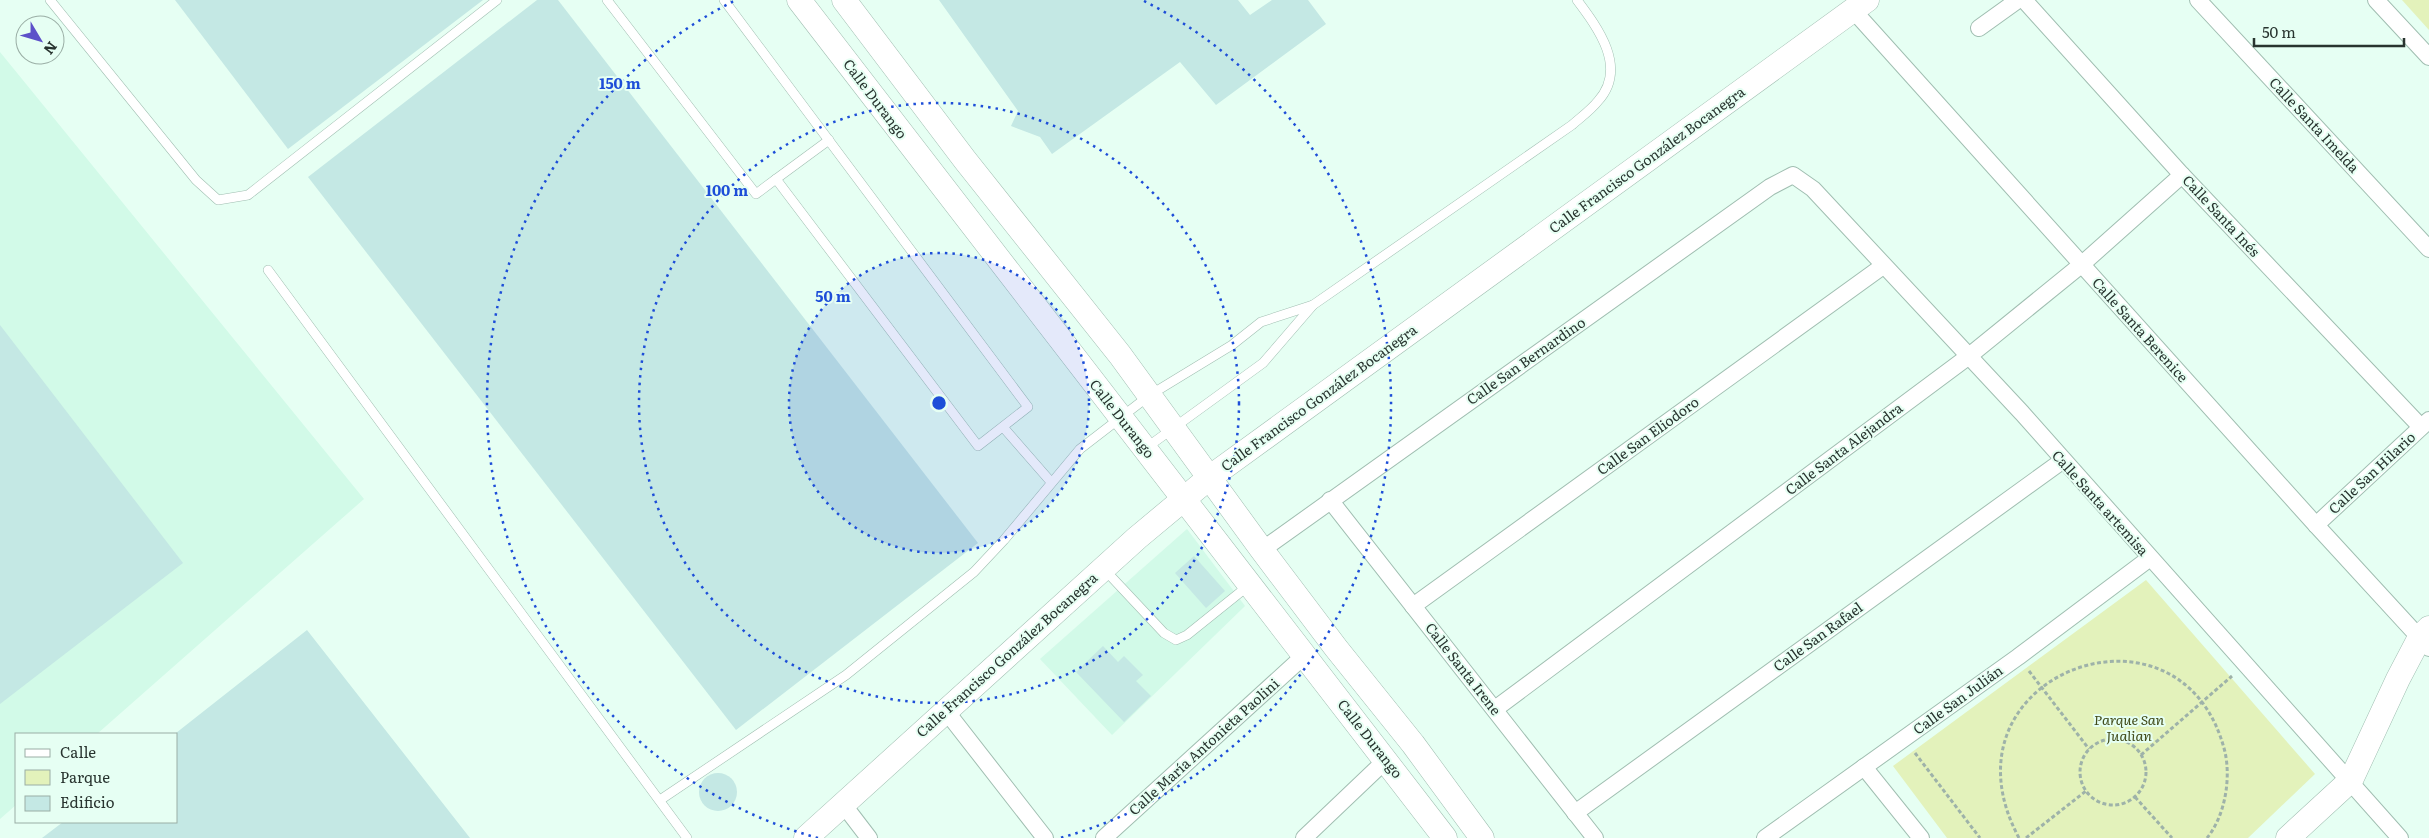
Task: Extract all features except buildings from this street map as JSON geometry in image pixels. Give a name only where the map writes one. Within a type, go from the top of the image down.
[{"type":"main road","name":"Calle Durango","points":[[799,0],[1445,838]]},
{"type":"main road","points":[[844,0],[966,160],[1150,395],[1262,550],[1336,648],[1413,744],[1482,838]]},
{"type":"main road","name":"Calle Francisco González Bocanegra","points":[[806,838],[1103,568],[1209,478],[1860,5]]},
{"type":"main road","points":[[2288,838],[2350,780],[2426,638]]},
{"type":"street","points":[[1979,28],[2018,0]]},
{"type":"street","name":"Calle Santa Inés","points":[[2024,0],[2182,175],[2425,424]]},
{"type":"street","name":"Calle Santa Imelda","points":[[2198,0],[2429,250]]},
{"type":"street","points":[[2376,0],[2429,58]]},
{"type":"street","name":"Calle Santa Berenice","points":[[1860,5],[2081,265],[2316,526],[2426,638]]},
{"type":"street","name":"Calle Santa artemisa","points":[[1793,175],[1813,189],[1969,356],[2400,838]]},
{"type":"street","name":"Calle San Bernardino","points":[[1262,550],[1770,187],[1793,175]]},
{"type":"street","name":"Calle Santa Alejandra","points":[[1495,708],[1969,356],[2081,265],[2182,175]]},
{"type":"street","name":"Calle San Eliodoro","points":[[1413,606],[1883,266]]},
{"type":"street","name":"Calle San Hilario","points":[[2316,526],[2425,424]]},
{"type":"street","name":"Calle San Rafael","points":[[1575,813],[2062,461]]},
{"type":"street","name":"Calle Santa Irene","points":[[1330,500],[1495,708],[1594,838]]},
{"type":"street","name":"Calle San Julián","points":[[1765,838],[2018,657],[2150,558]]},
{"type":"street","name":"Calle María Antonieta Paolini","points":[[1104,838],[1305,655]]},
{"type":"street","points":[[946,711],[1045,838]]},
{"type":"street","points":[[1304,838],[1386,760]]},
{"type":"street","points":[[1864,767],[1921,838]]},
{"type":"street","points":[[843,804],[870,838]]},
{"type":"lane","points":[[50,0],[196,180],[218,200],[248,196],[497,0]]},
{"type":"lane","points":[[607,0],[756,194],[829,140]]},
{"type":"lane","points":[[724,0],[1028,407],[978,446],[776,179]]},
{"type":"lane","points":[[1146,448],[1263,363],[1314,305],[1572,125],[1600,100],[1609,82],[1608,51],[1598,28],[1577,0]]},
{"type":"lane","points":[[268,270],[687,838]]},
{"type":"lane","points":[[660,800],[846,676],[974,572],[1004,540],[1080,449],[1150,395],[1232,345],[1261,322],[1314,305]]},
{"type":"lane","points":[[1003,427],[1051,482]]},
{"type":"lane","points":[[1103,568],[1164,633],[1176,640],[1187,635],[1250,584]]},
{"type":"path","points":[[2018,657],[2089,749]]},
{"type":"path","points":[[2019,838],[2008,817],[2001,789],[2001,761],[2012,725],[2022,708],[2041,687],[2062,673],[2086,664],[2112,660],[2137,662],[2162,670],[2184,683],[2202,701],[2220,731],[2228,764],[2225,799],[2213,831],[2207,838]]},
{"type":"path","points":[[2141,755],[2246,664]]},
{"type":"path","points":[[2117,739],[2135,747],[2141,755],[2146,772],[2145,781],[2135,797],[2126,803],[2104,804],[2094,799],[2086,791],[2081,781],[2080,770],[2083,758],[2089,749],[2097,743],[2117,739]]},
{"type":"path","points":[[1912,750],[1980,838]]},
{"type":"path","points":[[2026,838],[2086,791]]},
{"type":"path","points":[[2135,797],[2172,838]]},
{"type":"shaded area","points":[[0,52],[364,499],[98,733],[15,733],[15,806],[0,819]]},
{"type":"shaded area","points":[[1187,529],[1245,606],[1112,735],[1040,659]]},
{"type":"green space","points":[[2402,0],[2429,0],[2429,30]]},
{"type":"green space","name":"Parque San Jualian","points":[[2146,580],[2315,774],[2248,838],[1947,838],[1893,766]]}]
